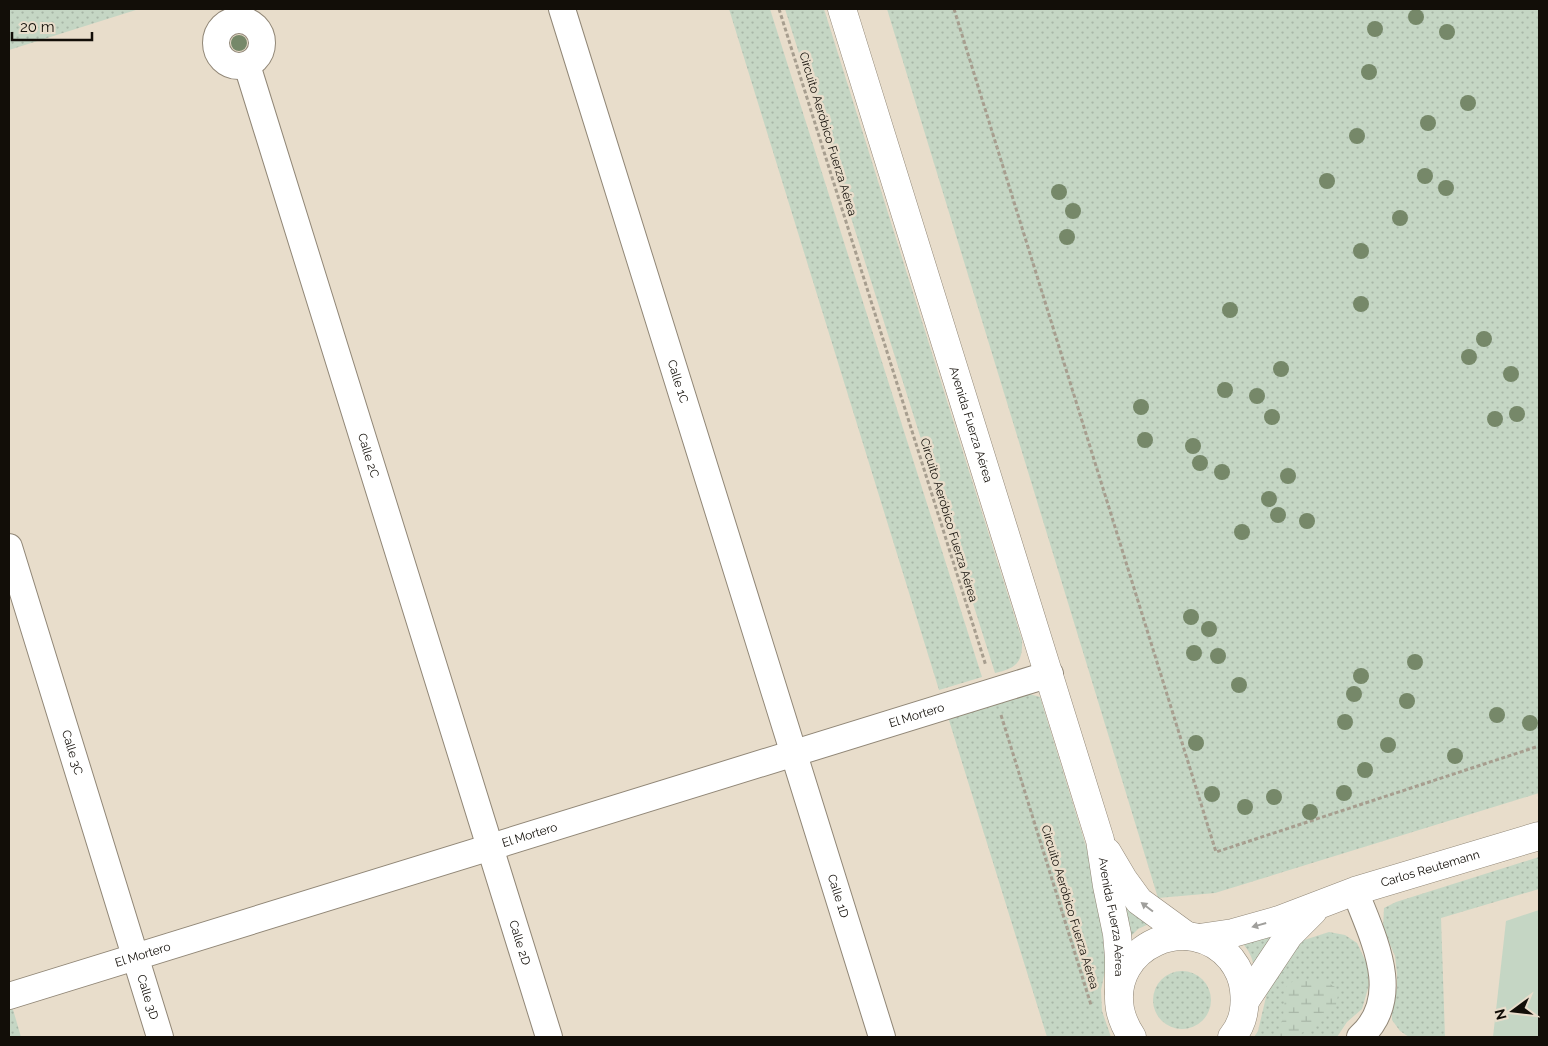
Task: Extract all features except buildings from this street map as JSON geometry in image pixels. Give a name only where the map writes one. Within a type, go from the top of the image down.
[{"type":"main road","name":"Avenida Fuerza Aérea","points":[[842,9],[1100,840],[1117,934],[1120,1008],[1124,1024],[1132,1037]]},
{"type":"main road","name":"Carlos Reutemann","points":[[1119,992],[1124,973],[1134,957],[1150,944],[1168,937],[1193,937],[1234,933],[1279,920],[1355,891],[1539,836]]},
{"type":"main road","name":"Avenida Fuerza Aérea","points":[[1100,840],[1123,879],[1139,901],[1193,937],[1213,943],[1225,952],[1236,966],[1243,983],[1245,1001]]},
{"type":"main road","name":"Carlos Reutemann","points":[[1245,1001],[1289,935],[1322,903]]},
{"type":"main road","points":[[1232,1037],[1243,1017],[1245,1001]]},
{"type":"street","name":"Calle 1C","points":[[562,9],[794,753]]},
{"type":"street","name":"Calle 2C","points":[[247,65],[490,847]]},
{"type":"street","name":"Calle 3C","points":[[9,547],[135,957]]},
{"type":"street","name":"El Mortero","points":[[9,996],[1050,674]]},
{"type":"street","name":"Calle 1D","points":[[794,753],[882,1037]]},
{"type":"street","name":"Calle 2D","points":[[490,847],[549,1037]]},
{"type":"street","points":[[1355,891],[1376,946],[1383,976],[1381,1005],[1367,1035]]},
{"type":"street","name":"Calle 3D","points":[[135,957],[160,1037]]},
{"type":"path","name":"Circuito Aeróbico Fuerza Aérea","points":[[779,9],[1092,1009]]},
{"type":"path","points":[[954,9],[1216,852],[1539,746]]},
{"type":"green space","points":[[9,9],[139,9],[9,50]]},
{"type":"green space","points":[[729,9],[770,9],[982,677],[939,690]]},
{"type":"green space","points":[[785,9],[824,9],[1022,640],[1021,654],[1017,663],[1002,671],[995,673]]},
{"type":"green space","points":[[887,9],[1539,9],[1539,793],[1215,893],[1158,898]]},
{"type":"green space","points":[[1019,691],[1040,697],[1090,859],[1104,923],[1106,966],[1101,990],[1102,1011],[1111,1037],[1047,1037],[948,717]]},
{"type":"green space","points":[[1539,857],[1539,889],[1441,918],[1445,1037],[1409,1037],[1400,1031],[1392,1020],[1392,1005],[1397,988],[1397,974],[1395,956],[1383,928],[1384,908],[1396,902]]},
{"type":"green space","points":[[1118,888],[1153,922],[1138,929],[1126,941]]},
{"type":"green space","points":[[1539,910],[1539,1037],[1493,1037],[1506,921]]},
{"type":"green space","points":[[1285,926],[1254,967],[1249,951],[1238,939]]},
{"type":"green space","points":[[1329,932],[1345,935],[1357,943],[1367,964],[1369,985],[1362,1009],[1347,1022],[1337,1037],[1254,1037],[1258,1031],[1270,980],[1298,942]]},
{"type":"green space","points":[[1176,971],[1188,971],[1203,979],[1211,994],[1211,1006],[1203,1021],[1188,1029],[1176,1029],[1161,1021],[1153,1006],[1153,994],[1161,979]]},
{"type":"green space","points":[[1305,979],[1325,981],[1335,987],[1338,995],[1336,1006],[1312,1029],[1301,1033],[1297,1037],[1276,1037],[1283,1018],[1286,987],[1293,981]]},
{"type":"green space","points":[[12,1006],[21,1037],[9,1037],[9,1007]]}]
